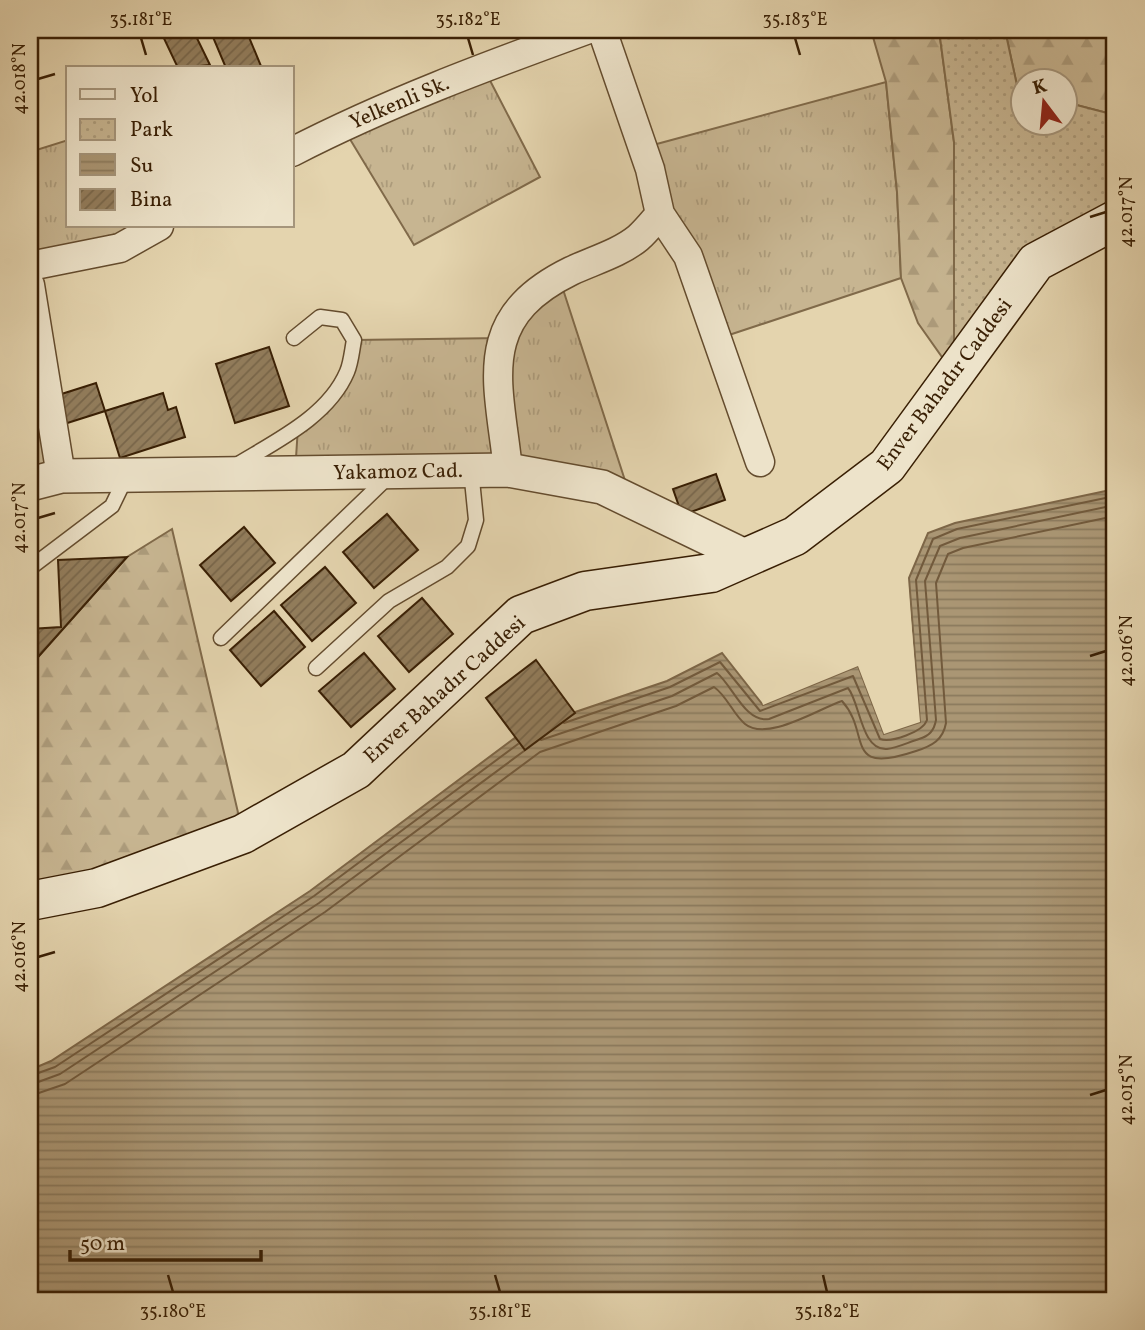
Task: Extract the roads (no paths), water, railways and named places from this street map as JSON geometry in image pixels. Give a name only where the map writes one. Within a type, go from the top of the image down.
[{"type":"main road","name":"Enver Bahadır Caddesi","points":[[30,901],[97,888],[243,834],[356,770],[521,615],[585,591],[711,573],[795,536],[887,466],[1036,262],[1113,216]]},
{"type":"street","name":"Yelkenli Sk.","points":[[294,151],[342,126],[483,67],[586,30]]},
{"type":"street","points":[[602,30],[650,169],[660,214],[688,256],[760,461]]},
{"type":"street","points":[[508,470],[495,378],[502,338],[521,306],[559,277],[637,239],[660,214]]},
{"type":"street","points":[[30,266],[120,248],[155,228]]},
{"type":"street","points":[[30,285],[45,480]]},
{"type":"street","name":"Yakamoz Cad.","points":[[45,480],[127,475],[508,470],[602,487],[749,558]]},
{"type":"lane","points":[[222,474],[298,427],[332,397],[348,372],[354,340],[342,320],[320,317],[294,338]]},
{"type":"lane","points":[[316,668],[388,601],[447,567],[468,546],[476,520],[471,470]]},
{"type":"lane","points":[[221,638],[394,472]]},
{"type":"lane","points":[[30,568],[113,506],[127,475]]},
{"type":"water","points":[[1115,489],[1115,1300],[30,1300],[30,1070],[51,1061],[310,891],[528,728],[667,681],[722,653],[763,705],[858,666],[884,734],[920,722],[909,578],[928,533],[955,523]]}]
